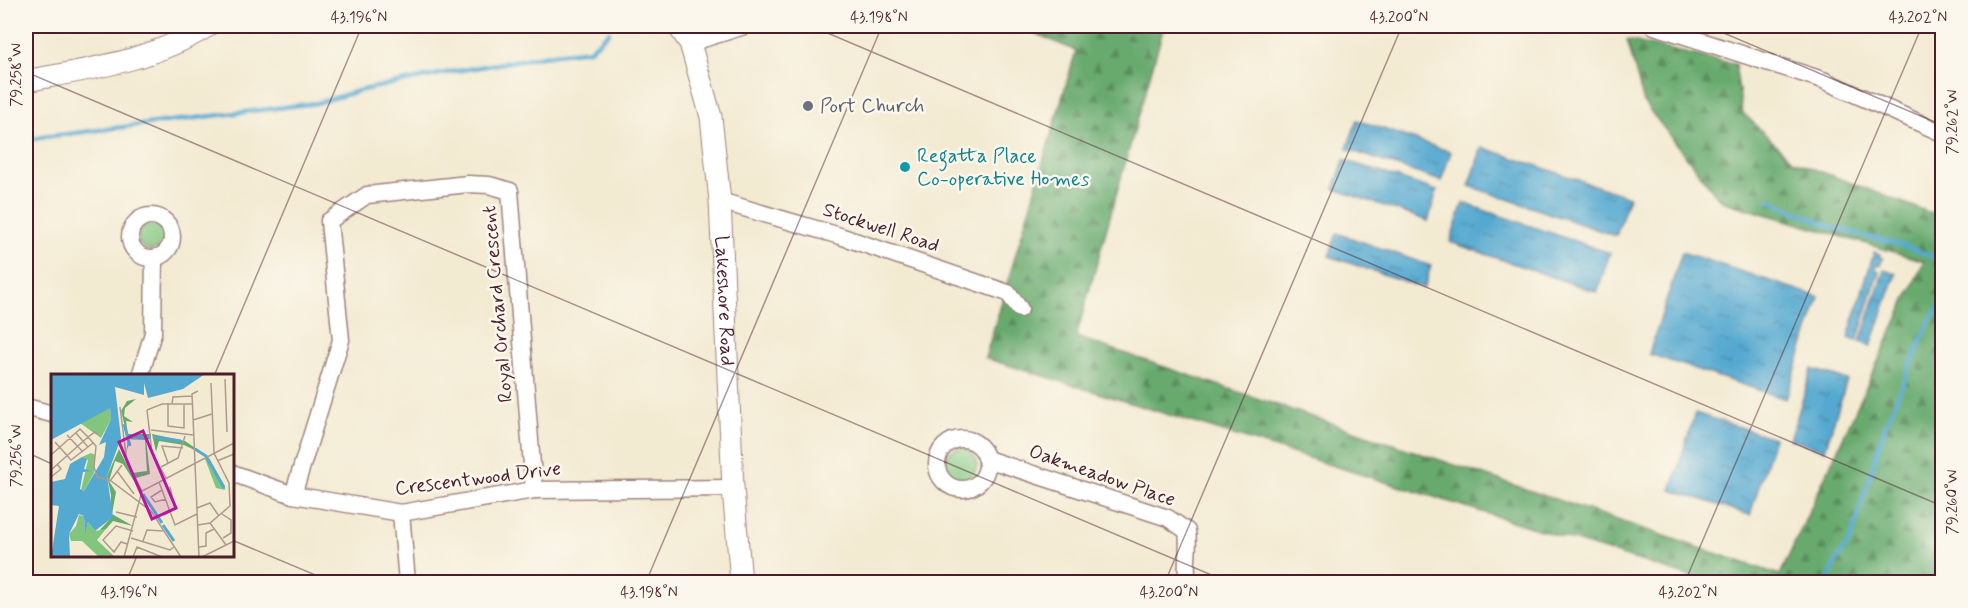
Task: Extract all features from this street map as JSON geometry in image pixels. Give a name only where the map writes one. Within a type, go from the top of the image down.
[{"type":"main road","points":[[26,81],[144,56],[181,41],[208,26]]},
{"type":"main road","name":"Lakeshore Road","points":[[678,26],[690,43],[711,117],[720,201],[733,488],[741,582]]},
{"type":"street","points":[[690,43],[744,26]]},
{"type":"street","points":[[1654,26],[1823,80],[1942,133]]},
{"type":"street","name":"Royal Orchard Crescent","points":[[293,495],[341,340],[329,221],[367,195],[468,184],[489,184],[510,191],[534,490]]},
{"type":"street","name":"Stockwell Road","points":[[720,201],[840,236],[1008,292],[1020,309]]},
{"type":"street","points":[[140,374],[153,333],[154,258]]},
{"type":"street","points":[[26,407],[51,414]]},
{"type":"street","name":"Oakmeadow Place","points":[[987,459],[1178,523],[1187,531],[1189,542],[1186,574],[1188,582]]},
{"type":"street","name":"Crescentwood Drive","points":[[234,474],[293,495],[401,513],[534,490],[733,488]]},
{"type":"street","points":[[401,513],[407,582]]},
{"type":"green space","points":[[964,26],[1164,26],[1076,337],[1780,575],[1924,261],[1721,201],[1644,103],[1627,40],[1735,64],[1742,112],[1793,161],[1942,217],[1942,531],[1934,548],[1942,555],[1942,582],[1708,582],[985,358],[1076,51],[1030,31],[966,33]]},
{"type":"green space","points":[[151,224],[160,228],[164,237],[160,246],[151,250],[142,246],[138,237],[142,228]]},
{"type":"green space","points":[[961,448],[972,453],[977,464],[972,475],[961,480],[950,475],[945,464],[950,453]]},
{"type":"water","points":[[1357,120],[1451,152],[1441,181],[1347,149]]},
{"type":"water","points":[[1482,147],[1629,197],[1616,236],[1469,186]]},
{"type":"water","points":[[1344,160],[1437,191],[1428,221],[1334,189]]},
{"type":"water","points":[[1463,203],[1610,253],[1597,292],[1450,242]]},
{"type":"water","points":[[1337,233],[1431,266],[1424,288],[1329,256]]},
{"type":"water","points":[[1682,252],[1819,297],[1786,399],[1649,354]]},
{"type":"water","points":[[1874,252],[1883,258],[1880,266],[1876,265],[1875,269],[1879,271],[1857,341],[1848,338]]},
{"type":"water","points":[[1884,270],[1896,274],[1871,346],[1860,342]]},
{"type":"water","points":[[1812,369],[1847,380],[1825,450],[1790,439]]},
{"type":"water","points":[[1695,413],[1774,438],[1750,515],[1671,490]]},
{"type":"waterway","points":[[26,141],[317,103],[358,91],[440,74],[590,50],[609,32]]},
{"type":"waterway","points":[[1769,200],[1834,228],[1905,246],[1942,260]]},
{"type":"waterway","points":[[1827,582],[1837,560],[1851,539],[1885,426],[1929,322],[1942,301]]},
{"type":"place","name":"Port Church","points":[[808,106]]},
{"type":"place","name":"Regatta Place Co-operative Homes","points":[[905,167]]}]
